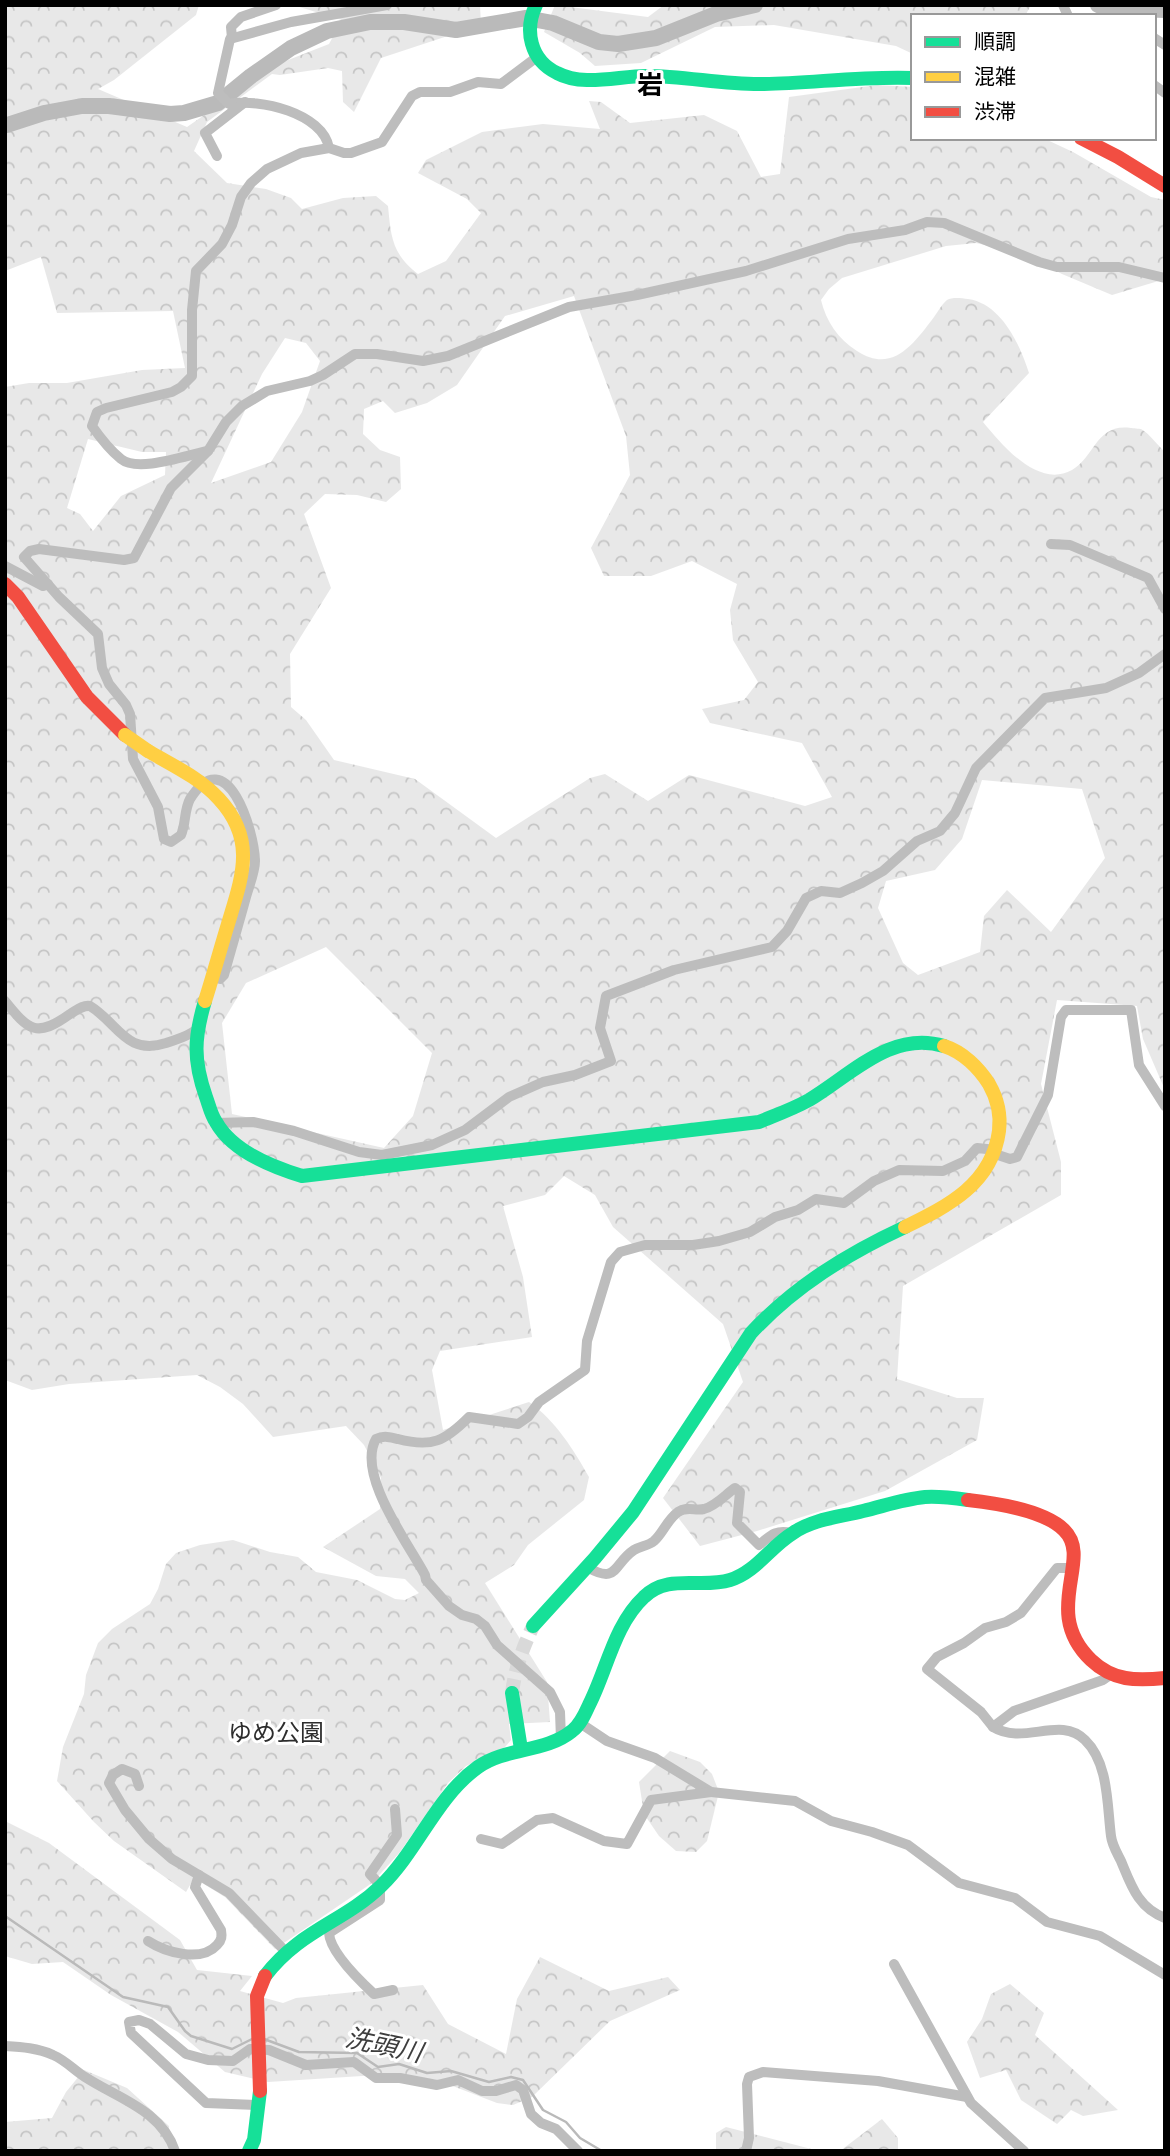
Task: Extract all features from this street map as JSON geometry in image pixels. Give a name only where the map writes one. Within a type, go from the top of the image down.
[{"type":"street","points":[[276,5],[236,21],[231,27],[232,38],[218,93],[229,104],[261,102],[307,120],[325,136],[329,148]]},
{"type":"street","points":[[232,38],[325,15],[387,5]]},
{"type":"street","points":[[534,8],[529,28],[531,47],[537,57],[553,72],[567,78],[642,76],[762,84],[887,76],[911,78]]},
{"type":"street","points":[[208,451],[156,462],[130,464],[121,459],[92,426],[97,412],[172,392],[192,376],[192,310],[196,271],[217,251],[232,225],[239,203],[259,176],[282,161],[301,153],[329,148],[352,153],[382,142],[412,96],[420,92],[450,92],[478,82],[501,84],[537,57]]},
{"type":"street","points":[[217,156],[205,133],[245,102]]},
{"type":"street","points":[[1085,140],[1165,186]]},
{"type":"street","points":[[203,784],[188,803],[181,835],[176,840],[167,842],[162,835],[158,807],[133,759],[130,714],[109,684],[102,668],[98,634],[24,557],[30,551],[39,549],[124,560],[134,558],[171,488],[208,451],[226,422],[254,397],[282,386],[310,381],[355,354],[377,354],[423,361],[448,356],[569,307],[746,271],[848,239],[905,230],[927,222],[944,223],[1057,267],[1119,267],[1165,278]]},
{"type":"street","points":[[1051,544],[1070,545],[1148,578],[1165,609]]},
{"type":"street","points":[[5,566],[43,586],[48,584]]},
{"type":"street","points":[[5,584],[18,597],[87,697],[125,735],[203,784],[229,810],[242,835],[245,854],[237,896],[197,1029],[195,1059],[216,1122],[244,1151],[278,1169],[302,1176],[759,1122],[815,1097],[848,1071],[884,1049],[918,1041],[941,1045],[965,1057],[988,1081],[997,1101],[999,1114],[995,1152],[982,1175],[967,1190],[928,1215],[860,1249],[786,1298],[750,1335],[645,1494],[587,1567],[533,1626]]},
{"type":"street","points":[[216,1122],[253,1122],[294,1131],[359,1152],[382,1155],[432,1145],[465,1130],[509,1097],[543,1082],[575,1075],[611,1061],[600,1028],[606,996],[674,970],[772,947],[787,932],[806,898],[821,891],[840,893],[862,883],[883,871],[917,841],[940,831],[956,813],[976,768],[1045,698],[1106,688],[1139,673],[1165,654]]},
{"type":"street","points":[[5,1001],[28,1026],[38,1029],[48,1029],[78,1009],[90,1006],[128,1041],[139,1046],[155,1046],[190,1035],[197,1029]]},
{"type":"street","points":[[561,1740],[560,1712],[550,1692],[497,1645],[485,1626],[449,1606],[426,1580],[376,1490],[372,1449],[376,1439],[387,1436],[411,1443],[428,1444],[450,1435],[469,1417],[511,1424],[522,1421],[539,1402],[585,1370],[587,1342],[611,1262],[624,1250],[645,1245],[693,1245],[719,1241],[750,1231],[816,1199],[844,1203],[874,1181],[900,1170],[943,1171],[965,1161],[977,1148],[1010,1159],[1017,1157],[1048,1095],[1061,1017],[1066,1010],[1131,1010],[1139,1065],[1165,1106]]},
{"type":"street","points":[[587,1567],[603,1575],[611,1574],[634,1550],[655,1540],[665,1525],[680,1511],[690,1507],[703,1509],[736,1488],[740,1492],[737,1523],[759,1545],[776,1532],[791,1533]]},
{"type":"street","points":[[249,2151],[254,2140],[259,2098],[257,1996],[265,1976],[286,1952],[381,1886],[407,1857],[463,1780],[480,1766],[499,1754],[561,1740],[580,1723],[605,1673],[619,1634],[635,1607],[659,1584],[722,1583],[735,1579],[748,1572],[791,1533],[814,1523],[923,1497],[961,1499],[1001,1506],[1055,1522],[1064,1529],[1072,1542],[1073,1568],[1066,1614],[1070,1632],[1091,1659],[1110,1675],[1124,1680],[1165,1678]]},
{"type":"street","points":[[1073,1568],[1057,1568],[1021,1613],[1006,1622],[985,1628],[937,1657],[927,1669],[981,1712],[993,1727],[1010,1735],[1055,1730],[1070,1731],[1085,1739],[1093,1748],[1098,1761],[1110,1814],[1111,1840],[1130,1885],[1144,1906],[1165,1918]]},
{"type":"street","points":[[993,1727],[1014,1711],[1103,1680],[1110,1675]]},
{"type":"street","points":[[512,1693],[522,1749]]},
{"type":"street","points":[[580,1723],[607,1741],[654,1758],[711,1792]]},
{"type":"street","points":[[139,1786],[135,1774],[122,1769],[113,1775],[108,1783],[125,1810],[149,1839],[161,1850],[229,1893],[286,1952]]},
{"type":"street","points":[[481,1839],[502,1844],[537,1820],[553,1818],[604,1841],[627,1843],[651,1800],[711,1792],[795,1801],[831,1821],[908,1845],[959,1883],[1015,1898],[1047,1922],[1100,1936],[1165,1975]]},
{"type":"street","points":[[393,1990],[374,1994],[356,1977],[330,1941],[330,1933],[380,1900],[381,1886],[370,1874],[397,1835],[395,1809]]},
{"type":"street","points":[[148,1941],[156,1946],[187,1954],[209,1951],[220,1942],[221,1930],[195,1886],[199,1875]]},
{"type":"street","points":[[894,1964],[967,2097],[1024,2151]]},
{"type":"street","points":[[259,2098],[206,2103],[131,2033],[129,2022],[139,2020],[150,2024],[186,2054],[208,2060],[233,2061],[250,2049],[269,2050],[306,2065],[354,2062],[376,2078],[400,2078],[437,2085],[458,2080],[482,2091],[496,2091],[516,2085],[523,2090],[531,2114],[541,2123],[556,2129],[578,2151]]},
{"type":"street","points":[[5,2046],[33,2048],[54,2056],[86,2078],[146,2112],[169,2133],[175,2151]]},
{"type":"street","points":[[746,2151],[749,2138],[747,2084],[749,2077],[763,2072],[878,2081],[967,2097]]},
{"type":"green space","name":"ゆめ公園","points":[[5,5],[199,5],[196,15],[114,80],[98,89],[187,127],[278,64],[329,44],[342,20],[293,5],[480,5],[481,25],[381,58],[354,112],[343,102],[342,71],[328,68],[272,74],[207,122],[194,151],[227,183],[266,189],[291,198],[302,209],[343,198],[376,196],[388,206],[392,236],[398,252],[418,274],[446,261],[481,213],[467,199],[418,173],[426,160],[482,132],[543,124],[600,129],[589,101],[601,102],[630,123],[704,115],[737,131],[761,177],[780,174],[789,97],[877,85],[911,87],[911,140],[1047,140],[1151,197],[1165,200],[1165,279],[1112,295],[1023,254],[976,243],[946,246],[842,278],[821,300],[826,315],[844,341],[869,357],[881,359],[891,358],[910,346],[949,299],[968,299],[991,309],[1008,327],[1029,373],[983,422],[1000,442],[1034,469],[1046,474],[1072,470],[1103,436],[1119,428],[1141,429],[1165,452],[1165,1090],[1143,1039],[1137,1006],[1057,1000],[1041,1084],[1061,1162],[1061,1195],[903,1286],[897,1379],[957,1398],[984,1398],[977,1440],[885,1491],[700,1546],[663,1498],[743,1382],[723,1324],[613,1227],[595,1195],[564,1176],[545,1195],[503,1206],[523,1277],[532,1337],[440,1351],[432,1370],[443,1430],[529,1402],[555,1427],[589,1477],[584,1500],[528,1545],[514,1565],[485,1583],[547,1682],[550,1722],[509,1724],[511,1740],[505,1747],[466,1766],[448,1783],[400,1852],[372,1883],[275,1949],[225,1897],[194,1878],[186,1892],[114,1841],[57,1781],[63,1747],[84,1694],[86,1675],[98,1643],[112,1629],[150,1604],[166,1564],[176,1553],[200,1545],[233,1540],[270,1552],[298,1557],[316,1572],[357,1580],[395,1599],[405,1600],[419,1593],[405,1579],[376,1576],[323,1547],[380,1509],[381,1478],[364,1445],[346,1426],[273,1437],[243,1404],[220,1387],[197,1375],[69,1384],[32,1390],[5,1380],[5,387],[29,383],[67,383],[142,370],[185,368],[173,311],[57,313],[41,257],[5,271]],"holes":[[[574,296],[626,436],[630,475],[591,548],[604,576],[651,576],[692,561],[737,584],[730,610],[733,640],[758,682],[744,700],[702,709],[710,723],[802,743],[832,797],[805,806],[689,775],[648,801],[605,774],[590,778],[496,838],[415,779],[334,760],[306,720],[291,707],[290,654],[331,588],[304,514],[325,494],[357,495],[386,502],[401,489],[400,457],[380,450],[363,434],[364,409],[383,401],[395,413],[427,403],[457,385],[505,316]],[[285,338],[306,343],[320,361],[302,412],[271,462],[211,483],[262,374]],[[88,439],[142,452],[166,452],[165,475],[121,496],[93,531],[80,514],[67,508]],[[982,780],[1082,789],[1105,858],[1051,932],[1007,890],[984,916],[980,952],[918,975],[903,963],[878,908],[886,881],[935,870],[962,839]],[[326,947],[432,1053],[413,1116],[384,1148],[232,1114],[222,1023],[246,983]]]},
{"type":"green space","points":[[555,5],[648,17],[664,5],[1031,5],[1026,14],[911,14],[911,53],[896,46],[774,25],[715,27],[641,63],[595,66],[580,53],[544,32]]},
{"type":"green space","points":[[670,1751],[700,1762],[712,1774],[719,1792],[707,1841],[696,1852],[676,1851],[659,1836],[644,1814],[639,1782]]},
{"type":"green space","points":[[5,1821],[49,1843],[180,1940],[197,1970],[252,1976],[240,1991],[283,2003],[296,1998],[423,1985],[448,2024],[506,2054],[517,1999],[540,1957],[609,1991],[668,1977],[680,1990],[610,2021],[532,2097],[513,2105],[497,2103],[437,2080],[402,2075],[268,2082],[225,2072],[178,2032],[111,1995],[63,1962],[32,1964],[5,1956]]},
{"type":"green space","points":[[1010,1984],[1044,2013],[1035,2035],[1118,2110],[1083,2116],[1071,2110],[1057,2124],[1021,2100],[1006,2070],[980,2078],[967,2042],[982,2019],[991,1994]]},
{"type":"green space","points":[[84,2070],[127,2088],[169,2126],[169,2151],[5,2151],[5,2122],[52,2118],[66,2092]]},
{"type":"green space","points":[[882,2119],[898,2138],[898,2151],[840,2151]]},
{"type":"green space","points":[[726,2127],[819,2151],[716,2151],[716,2133]]},
{"type":"waterway","points":[[7,125],[44,113],[82,106],[184,113],[218,103],[291,48],[327,31],[370,22],[404,22],[456,30],[526,18],[553,23],[599,42],[618,44],[656,38],[716,14],[755,5]]},
{"type":"waterway","points":[[1098,5],[1109,8],[1165,10]]},
{"type":"waterway","name":"洗頭川","points":[[5,1916],[123,1997],[168,2007],[191,2036],[232,2049],[254,2038]]},
{"type":"waterway","name":"洗頭川","points":[[264,2039],[299,2052],[357,2053],[378,2067],[399,2064],[427,2073],[451,2071],[489,2082],[511,2077],[523,2080],[543,2110],[566,2122],[580,2138],[602,2151]]},
{"type":"tunnel","points":[[512,1693],[520,1658],[533,1626]]},
{"type":"traffic: fast","points":[[536,5],[530,24],[535,52],[548,67],[567,77],[589,80],[676,77],[764,84],[911,78]]},
{"type":"traffic: fast","points":[[205,1001],[196,1049],[202,1084],[214,1119],[223,1132],[242,1149],[266,1163],[302,1176],[759,1122],[809,1100],[889,1049],[906,1044],[944,1046]]},
{"type":"traffic: fast","points":[[533,1626],[633,1512],[751,1333],[785,1300],[823,1272],[905,1227]]},
{"type":"traffic: fast","points":[[265,1976],[279,1960],[307,1937],[352,1909],[381,1886],[406,1856],[450,1793],[478,1767],[501,1756],[550,1743],[575,1729],[595,1691],[625,1621],[653,1590],[674,1583],[730,1580],[748,1571],[801,1528],[818,1521],[917,1498],[968,1500]]},
{"type":"traffic: fast","points":[[512,1693],[521,1749]]},
{"type":"traffic: fast","points":[[249,2151],[254,2140],[260,2091]]},
{"type":"traffic: slow","points":[[125,735],[148,751]]},
{"type":"traffic: slow","points":[[148,751],[185,772],[211,791],[231,814],[242,844],[243,859],[238,890],[205,1001]]},
{"type":"traffic: slow","points":[[905,1227],[937,1211],[978,1179],[995,1149],[999,1131],[998,1107],[989,1084],[970,1061],[944,1046]]},
{"type":"traffic: jam","points":[[1085,140],[1165,186]]},
{"type":"traffic: jam","points":[[5,584],[18,597],[87,697],[125,735]]},
{"type":"traffic: jam","points":[[968,1500],[1032,1513],[1064,1530],[1072,1542],[1074,1556],[1068,1605],[1069,1623],[1076,1642],[1099,1667],[1116,1676],[1135,1679],[1165,1678]]},
{"type":"traffic: jam","points":[[260,2091],[257,1996],[265,1976]]},
{"type":"district","name":"岩","points":[[650,85]]}]
